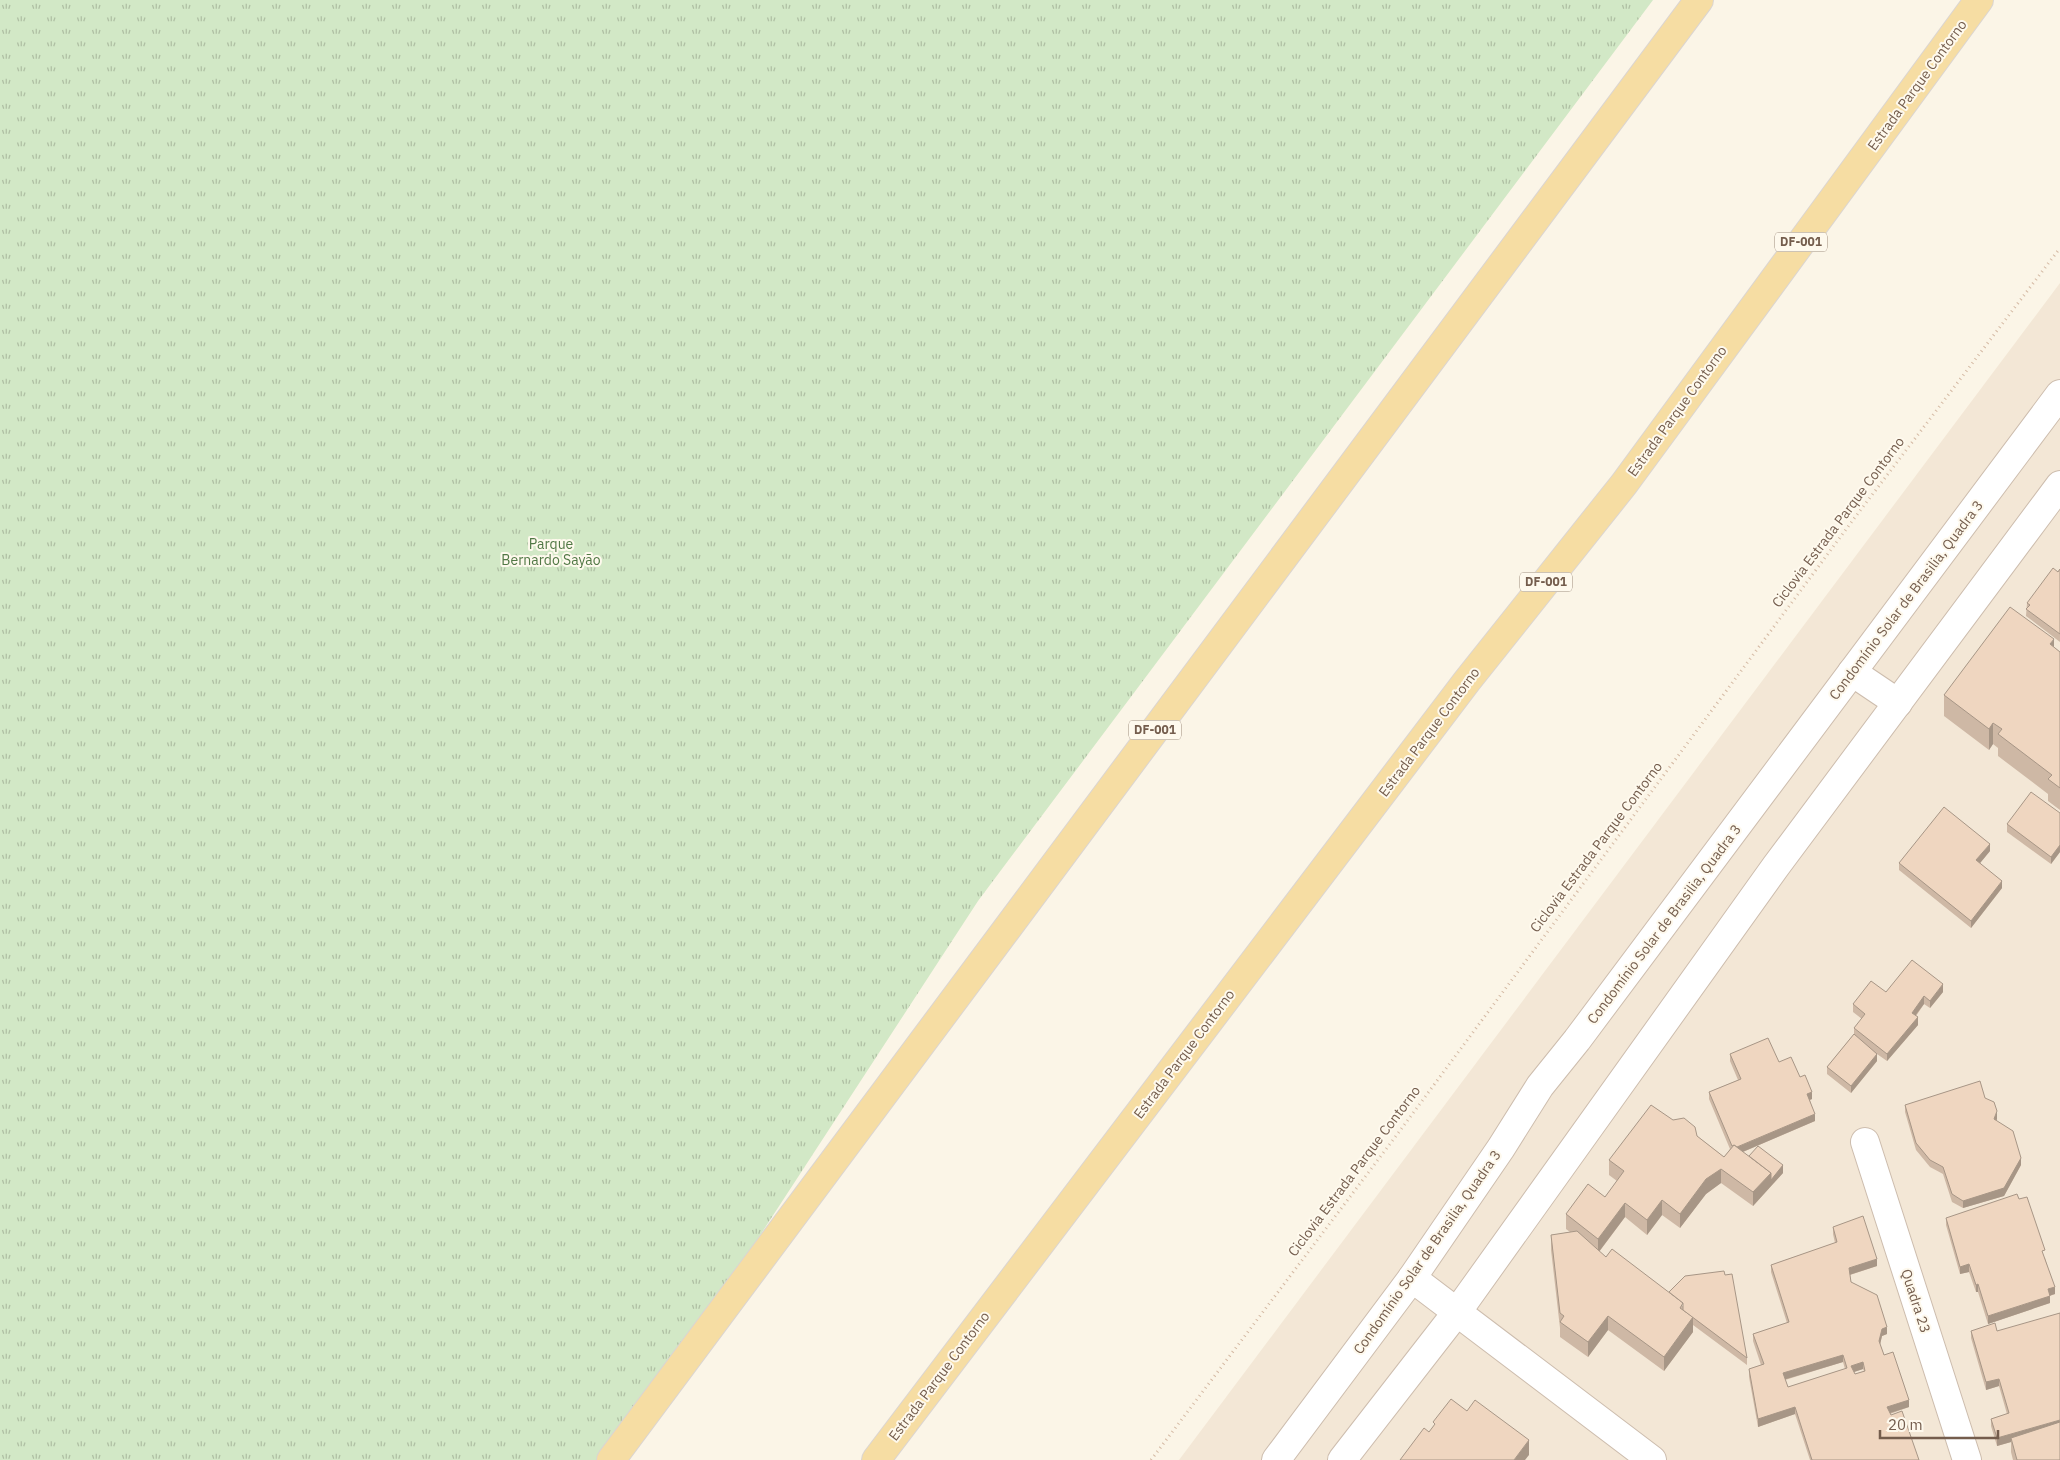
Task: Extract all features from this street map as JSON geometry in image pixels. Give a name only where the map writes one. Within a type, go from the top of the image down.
[{"type":"main road","name":"DF-001","points":[[611,1460],[1699,0]]},
{"type":"main road","name":"Estrada Parque Contorno","points":[[876,1460],[1467,681],[1624,484],[1978,0]]},
{"type":"street","name":"Condomínio Solar de Brasilia, Quadra 3","points":[[1276,1460],[1412,1278],[1501,1148],[1540,1086],[1577,1040],[2060,394]]},
{"type":"street","points":[[1342,1460],[1456,1312],[1776,866],[2060,485]]},
{"type":"street","points":[[1852,672],[1898,703]]},
{"type":"street","name":"Quadra 23","points":[[1865,1142],[1967,1460]]},
{"type":"street","points":[[1412,1278],[1652,1460]]},
{"type":"path","name":"Ciclovia Estrada Parque Contorno","points":[[1151,1460],[1411,1116],[1853,520],[2060,248]]},
{"type":"shaded area","points":[[2060,283],[2060,1460],[1179,1460]]},
{"type":"green space","name":"Parque Bernardo Sayão","points":[[0,0],[1653,0],[978,901],[635,1427],[610,1460],[0,1460]]},
{"type":"building","points":[[2053,568],[2058,572],[2060,569],[2060,634],[2026,609],[2030,605],[2027,603]]},
{"type":"building","points":[[2010,607],[2054,639],[2050,644],[2060,652],[2060,788],[2048,779],[2052,775],[1998,734],[2002,729],[1993,723],[1989,729],[1944,695]]},
{"type":"building","points":[[2031,792],[2060,813],[2060,845],[2051,857],[2007,824]]},
{"type":"building","points":[[1944,807],[1990,844],[1976,860],[2002,881],[1971,921],[1899,863]]},
{"type":"building","points":[[1912,960],[1943,984],[1930,1001],[1924,996],[1912,1013],[1918,1017],[1887,1054],[1854,1028],[1865,1014],[1853,1004],[1871,981],[1886,992]]},
{"type":"building","points":[[1854,1034],[1877,1054],[1851,1086],[1827,1067]]},
{"type":"building","points":[[1768,1038],[1779,1062],[1791,1057],[1800,1077],[1805,1075],[1812,1092],[1807,1094],[1815,1114],[1737,1147],[1732,1146],[1709,1092],[1741,1079],[1730,1054]]},
{"type":"building","points":[[1980,1081],[1985,1098],[1994,1102],[1997,1111],[1994,1119],[2013,1131],[2021,1158],[2004,1188],[1963,1201],[1952,1194],[1943,1167],[1930,1160],[1916,1143],[1905,1105]]},
{"type":"building","points":[[1651,1105],[1673,1120],[1684,1118],[1695,1127],[1697,1136],[1724,1157],[1734,1145],[1771,1173],[1753,1192],[1721,1169],[1706,1179],[1680,1214],[1662,1200],[1647,1220],[1625,1203],[1598,1239],[1566,1214],[1588,1184],[1605,1197],[1624,1171],[1609,1160]]},
{"type":"building","points":[[1758,1146],[1783,1165],[1771,1180],[1771,1173],[1749,1156]]},
{"type":"building","points":[[2017,1194],[2019,1199],[2027,1197],[2045,1250],[2042,1251],[2055,1287],[2048,1289],[2050,1296],[1988,1316],[1978,1284],[1976,1285],[1969,1264],[1960,1267],[1946,1218]]},
{"type":"building","points":[[1863,1216],[1877,1259],[1849,1268],[1851,1282],[1877,1295],[1887,1327],[1882,1329],[1879,1341],[1884,1355],[1893,1352],[1909,1400],[1887,1407],[1891,1415],[1902,1411],[1919,1460],[1812,1460],[1795,1407],[1758,1419],[1749,1369],[1764,1364],[1753,1334],[1789,1322],[1771,1265],[1837,1242],[1833,1227]],"holes":[[[1843,1355],[1847,1368],[1788,1387],[1783,1373]],[[1863,1362],[1865,1371],[1855,1374],[1851,1366]]]},
{"type":"building","points":[[1577,1231],[1606,1257],[1612,1249],[1683,1303],[1680,1308],[1693,1317],[1664,1357],[1608,1316],[1588,1342],[1560,1322],[1564,1316],[1560,1313],[1551,1235]]},
{"type":"building","points":[[1724,1271],[1725,1275],[1732,1274],[1747,1358],[1683,1310],[1683,1303],[1669,1292],[1685,1276]]},
{"type":"building","points":[[2060,1313],[2060,1420],[1997,1438],[1991,1419],[2009,1413],[1999,1379],[1986,1382],[1971,1331],[1995,1323],[1997,1331]]},
{"type":"building","points":[[1451,1399],[1467,1411],[1475,1400],[1529,1440],[1514,1460],[1400,1460],[1424,1428],[1429,1432],[1435,1424],[1433,1422]]},
{"type":"building","points":[[2060,1422],[2060,1460],[2017,1460],[2011,1438]]}]
